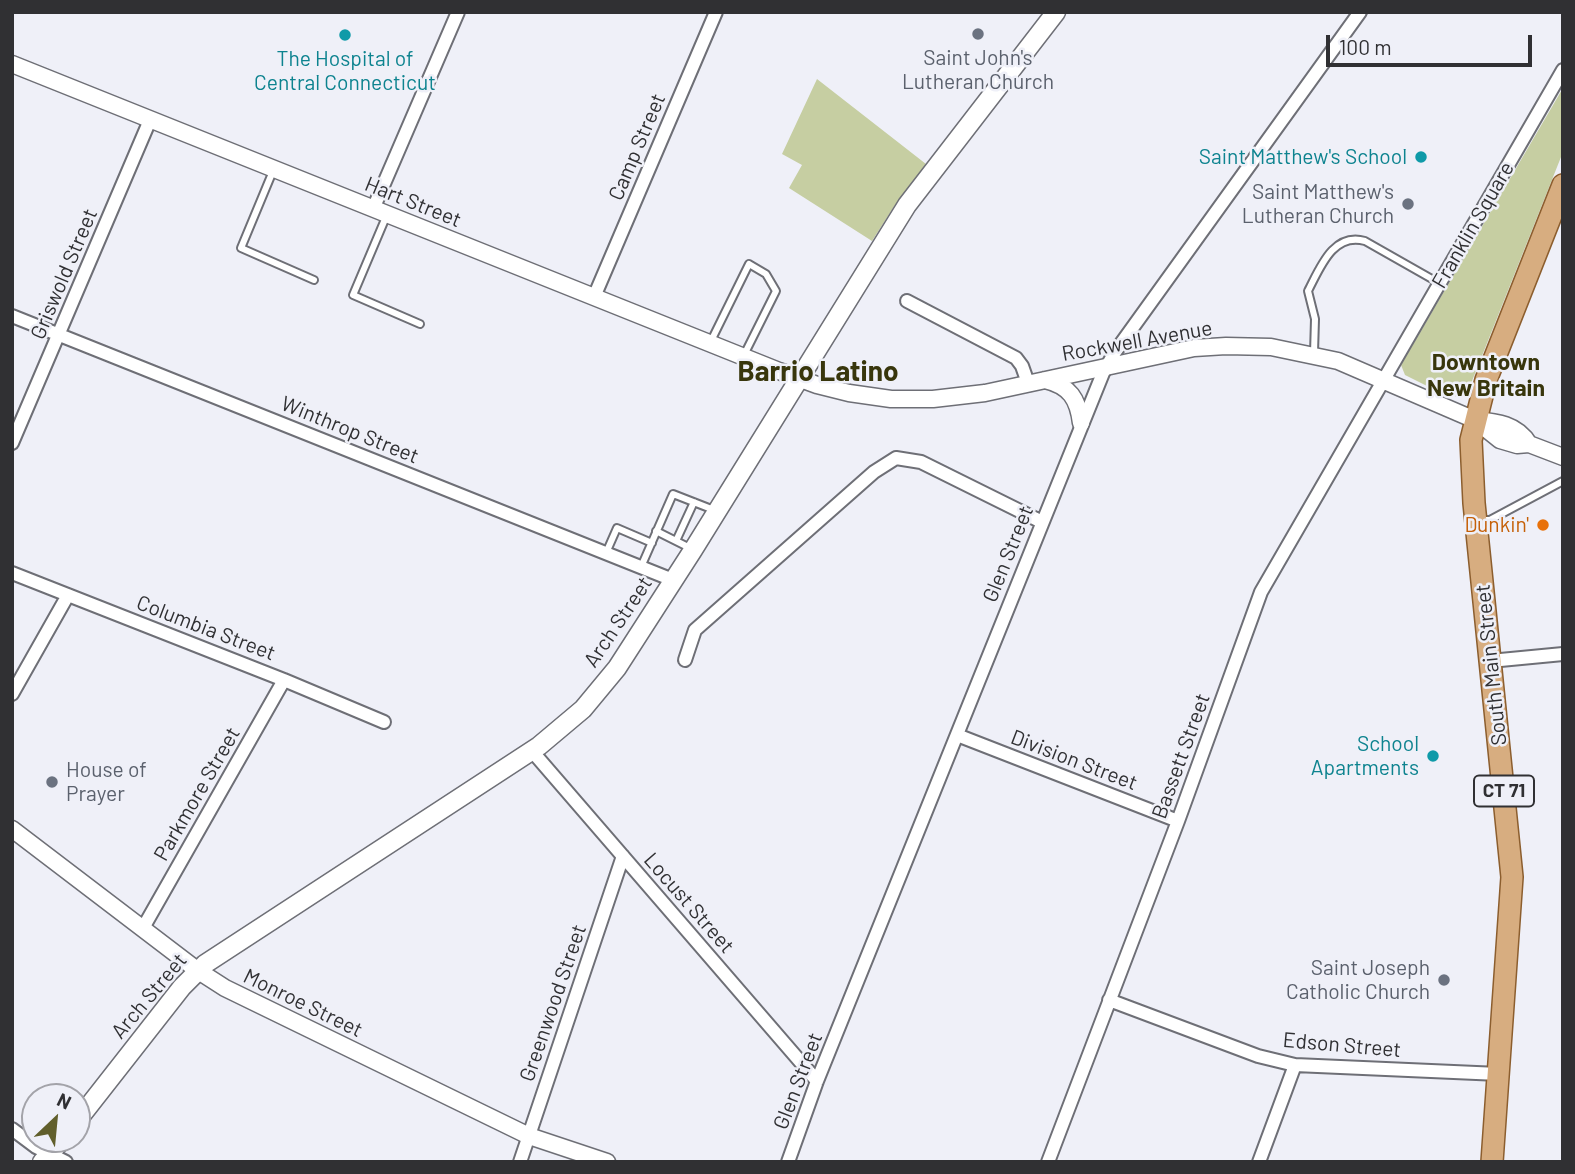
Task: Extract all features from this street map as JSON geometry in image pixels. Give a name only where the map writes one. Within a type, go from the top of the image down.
[{"type":"main road","name":"Arch Street","points":[[91,1103],[197,971],[532,751],[569,722],[601,688],[628,652],[693,550],[911,199],[1056,12]]},
{"type":"main road","name":"CT 71","points":[[1475,421],[1486,380],[1563,185]]},
{"type":"main road","name":"South Main Street","points":[[1475,421],[1471,458],[1475,520],[1512,885],[1492,1162]]},
{"type":"street","points":[[380,212],[458,12]]},
{"type":"street","name":"Camp Street","points":[[594,297],[716,12]]},
{"type":"street","name":"Glen Street","points":[[788,1162],[817,1081],[1106,366],[1360,12]]},
{"type":"street","name":"Hart Street","points":[[12,64],[798,379]]},
{"type":"street","name":"Franklin Square","points":[[1383,380],[1563,70]]},
{"type":"street","name":"Griswold Street","points":[[12,443],[150,120]]},
{"type":"street","points":[[907,301],[1016,358],[1028,383]]},
{"type":"street","name":"Winthrop Street","points":[[12,316],[673,580]]},
{"type":"street","name":"Rockwell Avenue","points":[[798,379],[857,395],[916,400],[966,396],[1178,351],[1218,346],[1271,347],[1314,354],[1346,363],[1475,421],[1500,440],[1517,445],[1530,444],[1563,457]]},
{"type":"street","points":[[1045,380],[1058,383],[1072,394],[1081,423]]},
{"type":"street","name":"Bassett Street","points":[[1048,1162],[1178,821],[1261,592],[1383,380]]},
{"type":"street","points":[[685,660],[695,630],[874,472],[896,458],[921,462],[1042,522]]},
{"type":"street","name":"Columbia Street","points":[[12,573],[384,722]]},
{"type":"street","points":[[12,694],[68,595]]},
{"type":"street","points":[[1490,661],[1563,654]]},
{"type":"street","name":"Parkmore Street","points":[[143,928],[284,680]]},
{"type":"street","name":"Division Street","points":[[957,735],[1178,821]]},
{"type":"street","name":"Locust Street","points":[[532,751],[817,1081]]},
{"type":"street","name":"Monroe Street","points":[[12,829],[197,971],[225,988],[529,1136],[607,1162]]},
{"type":"street","name":"Greenwood Street","points":[[520,1162],[623,856]]},
{"type":"street","name":"Edson Street","points":[[1109,1000],[1258,1056],[1295,1065],[1499,1074]]},
{"type":"street","points":[[1259,1162],[1295,1065]]},
{"type":"street","points":[[12,1129],[52,1159]]},
{"type":"lane","points":[[274,169],[241,248],[314,280]]},
{"type":"lane","points":[[380,212],[353,295],[420,324]]},
{"type":"lane","points":[[1314,354],[1315,319],[1308,291],[1327,255],[1335,246],[1356,239],[1365,242],[1439,283]]},
{"type":"lane","points":[[709,343],[748,264],[766,274],[776,290],[743,357]]},
{"type":"lane","points":[[1475,520],[1490,520],[1563,481]]},
{"type":"lane","points":[[641,567],[673,494],[717,511]]},
{"type":"lane","points":[[677,541],[694,502]]},
{"type":"lane","points":[[606,553],[617,528],[652,543]]},
{"type":"lane","points":[[656,531],[693,550]]},
{"type":"green space","points":[[817,79],[926,164],[872,241],[789,188],[802,165],[782,154]]},
{"type":"green space","points":[[1563,88],[1563,152],[1468,391],[1457,397],[1405,375],[1401,365]]},
{"type":"place","name":"Saint John's Lutheran Church","points":[[978,34]]},
{"type":"place","name":"The Hospital of Central Connecticut","points":[[345,35]]},
{"type":"place","name":"Saint Matthew's School","points":[[1421,157]]},
{"type":"place","name":"Saint Matthew's Lutheran Church","points":[[1408,204]]},
{"type":"place","name":"Dunkin'","points":[[1543,525]]},
{"type":"place","name":"School Apartments","points":[[1433,756]]},
{"type":"place","name":"House of Prayer","points":[[52,782]]},
{"type":"place","name":"Saint Joseph Catholic Church","points":[[1444,980]]},
{"type":"district","name":"Barrio Latino","points":[[818,372]]},
{"type":"district","name":"Downtown New Britain","points":[[1486,375]]}]
